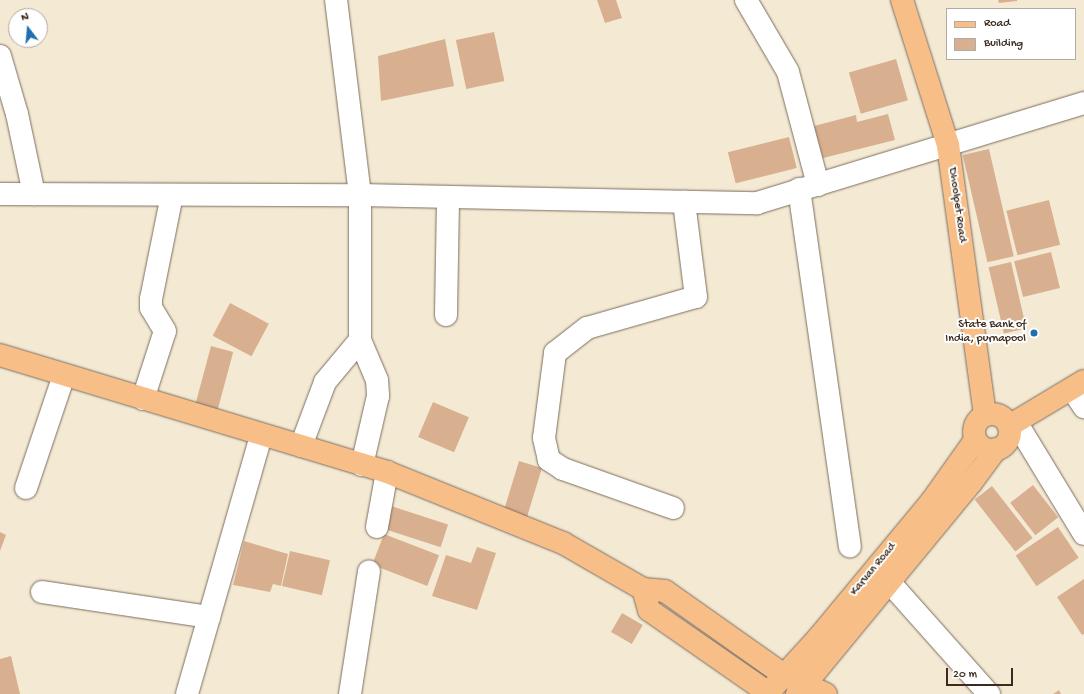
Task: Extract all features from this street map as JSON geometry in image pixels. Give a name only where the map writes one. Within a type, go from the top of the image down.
[{"type":"main road","name":"Dhoolpet Road","points":[[902,0],[948,145],[985,415]]},
{"type":"main road","points":[[0,355],[261,436],[301,446],[387,472],[563,543],[643,589],[665,591],[784,675],[801,689],[826,694]]},
{"type":"main road","points":[[801,689],[890,583],[996,449],[1006,443],[1013,424],[1078,385]]},
{"type":"main road","points":[[996,449],[984,448],[975,440],[976,422],[985,415],[997,414],[1013,424]]},
{"type":"main road","name":"Karvan Road","points":[[768,694],[819,637],[931,502],[975,440]]},
{"type":"main road","points":[[643,589],[649,610],[768,694]]},
{"type":"street","points":[[336,0],[360,195],[360,340],[377,380],[378,396],[362,465]]},
{"type":"street","points":[[746,0],[788,72],[808,187],[850,546]]},
{"type":"street","points":[[0,56],[17,114],[34,194]]},
{"type":"street","points":[[0,194],[360,195],[448,198],[757,203],[1084,103]]},
{"type":"street","points":[[143,399],[165,331],[152,308],[151,299],[172,195]]},
{"type":"street","points":[[446,315],[448,198]]},
{"type":"street","points":[[673,508],[563,469],[549,460],[544,438],[555,353],[586,328],[696,297],[684,202]]},
{"type":"street","points":[[301,446],[325,382],[360,340]]},
{"type":"street","points":[[26,488],[64,375]]},
{"type":"street","points":[[1078,385],[1084,407]]},
{"type":"street","points":[[1013,424],[1084,534]]},
{"type":"street","points":[[187,694],[261,436]]},
{"type":"street","points":[[377,527],[387,472]]},
{"type":"street","points":[[350,694],[369,571]]},
{"type":"street","points":[[890,583],[989,694]]},
{"type":"street","points":[[42,592],[209,617]]},
{"type":"building","points":[[597,0],[616,0],[622,18],[605,23]]},
{"type":"building","points":[[998,0],[1017,0],[1017,1],[999,3]]},
{"type":"building","points":[[494,32],[504,81],[466,89],[456,40]]},
{"type":"building","points":[[445,39],[454,86],[381,101],[378,56]]},
{"type":"building","points":[[896,59],[908,100],[861,114],[849,73]]},
{"type":"building","points":[[888,114],[895,140],[823,158],[814,126],[856,115],[857,122]]},
{"type":"building","points":[[789,137],[797,168],[736,183],[728,152]]},
{"type":"building","points":[[989,149],[1014,256],[987,262],[963,155]]},
{"type":"building","points":[[1049,200],[1060,245],[1017,255],[1006,211]]},
{"type":"building","points":[[1051,252],[1060,288],[1023,297],[1014,261]]},
{"type":"building","points":[[1011,262],[1026,328],[1004,333],[989,267]]},
{"type":"building","points":[[230,303],[269,324],[251,356],[213,336]]},
{"type":"building","points":[[211,346],[233,352],[217,412],[195,406]]},
{"type":"building","points":[[433,402],[469,417],[454,452],[418,437]]},
{"type":"building","points":[[519,461],[542,468],[526,519],[504,512]]},
{"type":"building","points":[[1033,485],[1058,517],[1035,535],[1010,503]]},
{"type":"building","points":[[992,486],[1033,538],[1015,552],[975,500]]},
{"type":"building","points":[[391,506],[448,525],[441,547],[384,529]]},
{"type":"building","points":[[1058,527],[1079,558],[1036,586],[1016,556]]},
{"type":"building","points":[[0,532],[6,535],[0,551]]},
{"type":"building","points":[[384,534],[439,555],[427,586],[372,565]]},
{"type":"building","points":[[244,541],[288,554],[281,586],[273,584],[270,592],[233,585]]},
{"type":"building","points":[[477,547],[496,553],[477,610],[432,596],[446,555],[471,563]]},
{"type":"building","points":[[290,551],[330,560],[322,595],[282,586]]},
{"type":"building","points":[[1084,579],[1084,634],[1082,635],[1057,597]]},
{"type":"building","points":[[622,613],[643,625],[632,644],[611,632]]},
{"type":"building","points":[[11,656],[20,694],[0,694],[0,659]]},
{"type":"building","points":[[1059,690],[1061,694],[1053,694]]},
{"type":"place","name":"State Bank of India, purnapool","points":[[1034,333]]}]
